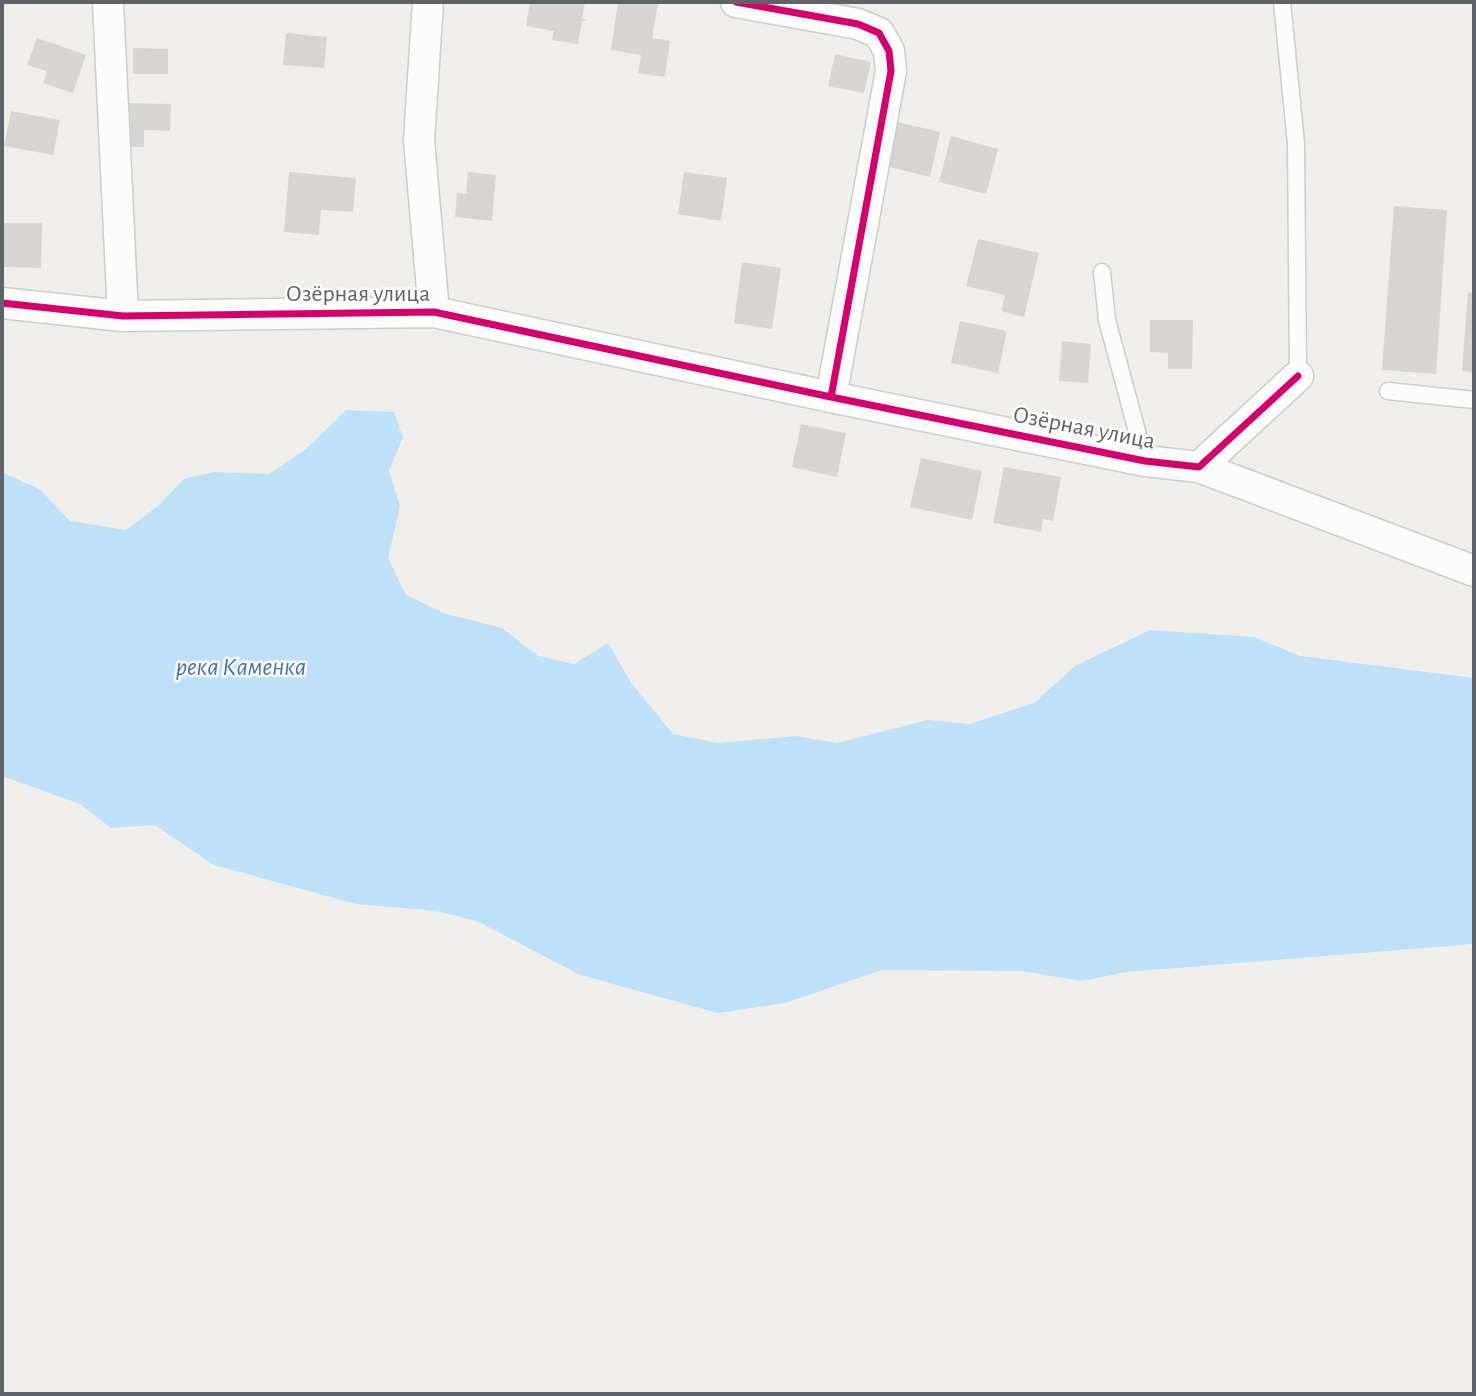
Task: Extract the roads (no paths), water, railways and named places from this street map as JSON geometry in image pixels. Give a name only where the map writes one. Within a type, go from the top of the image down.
[{"type":"street","points":[[108,2],[123,316]]},
{"type":"street","name":"Озёрная улица","points":[[428,2],[419,140],[434,312]]},
{"type":"street","points":[[736,2],[858,24],[879,33],[889,51],[891,71],[831,397]]},
{"type":"street","name":"Озёрная улица","points":[[2,303],[123,316],[434,312],[1145,461],[1199,467],[1474,571]]},
{"type":"street","points":[[1199,467],[1298,376]]},
{"type":"lane","points":[[1282,2],[1296,144],[1298,376]]},
{"type":"lane","points":[[1102,272],[1107,320],[1145,461]]},
{"type":"lane","points":[[1388,391],[1474,400]]},
{"type":"water","name":"река Каменка","points":[[346,410],[394,412],[403,437],[389,471],[400,506],[388,558],[406,595],[446,614],[502,628],[538,656],[574,664],[608,643],[632,684],[673,734],[718,743],[796,736],[837,743],[927,720],[970,724],[1034,703],[1075,666],[1150,630],[1254,637],[1300,656],[1474,678],[1474,944],[1126,972],[1083,981],[1020,971],[882,970],[785,1003],[718,1013],[580,975],[477,921],[437,911],[356,904],[214,865],[155,825],[111,828],[80,804],[2,776],[2,472],[39,489],[70,521],[126,530],[158,506],[184,479],[213,472],[269,474],[306,449]]}]
